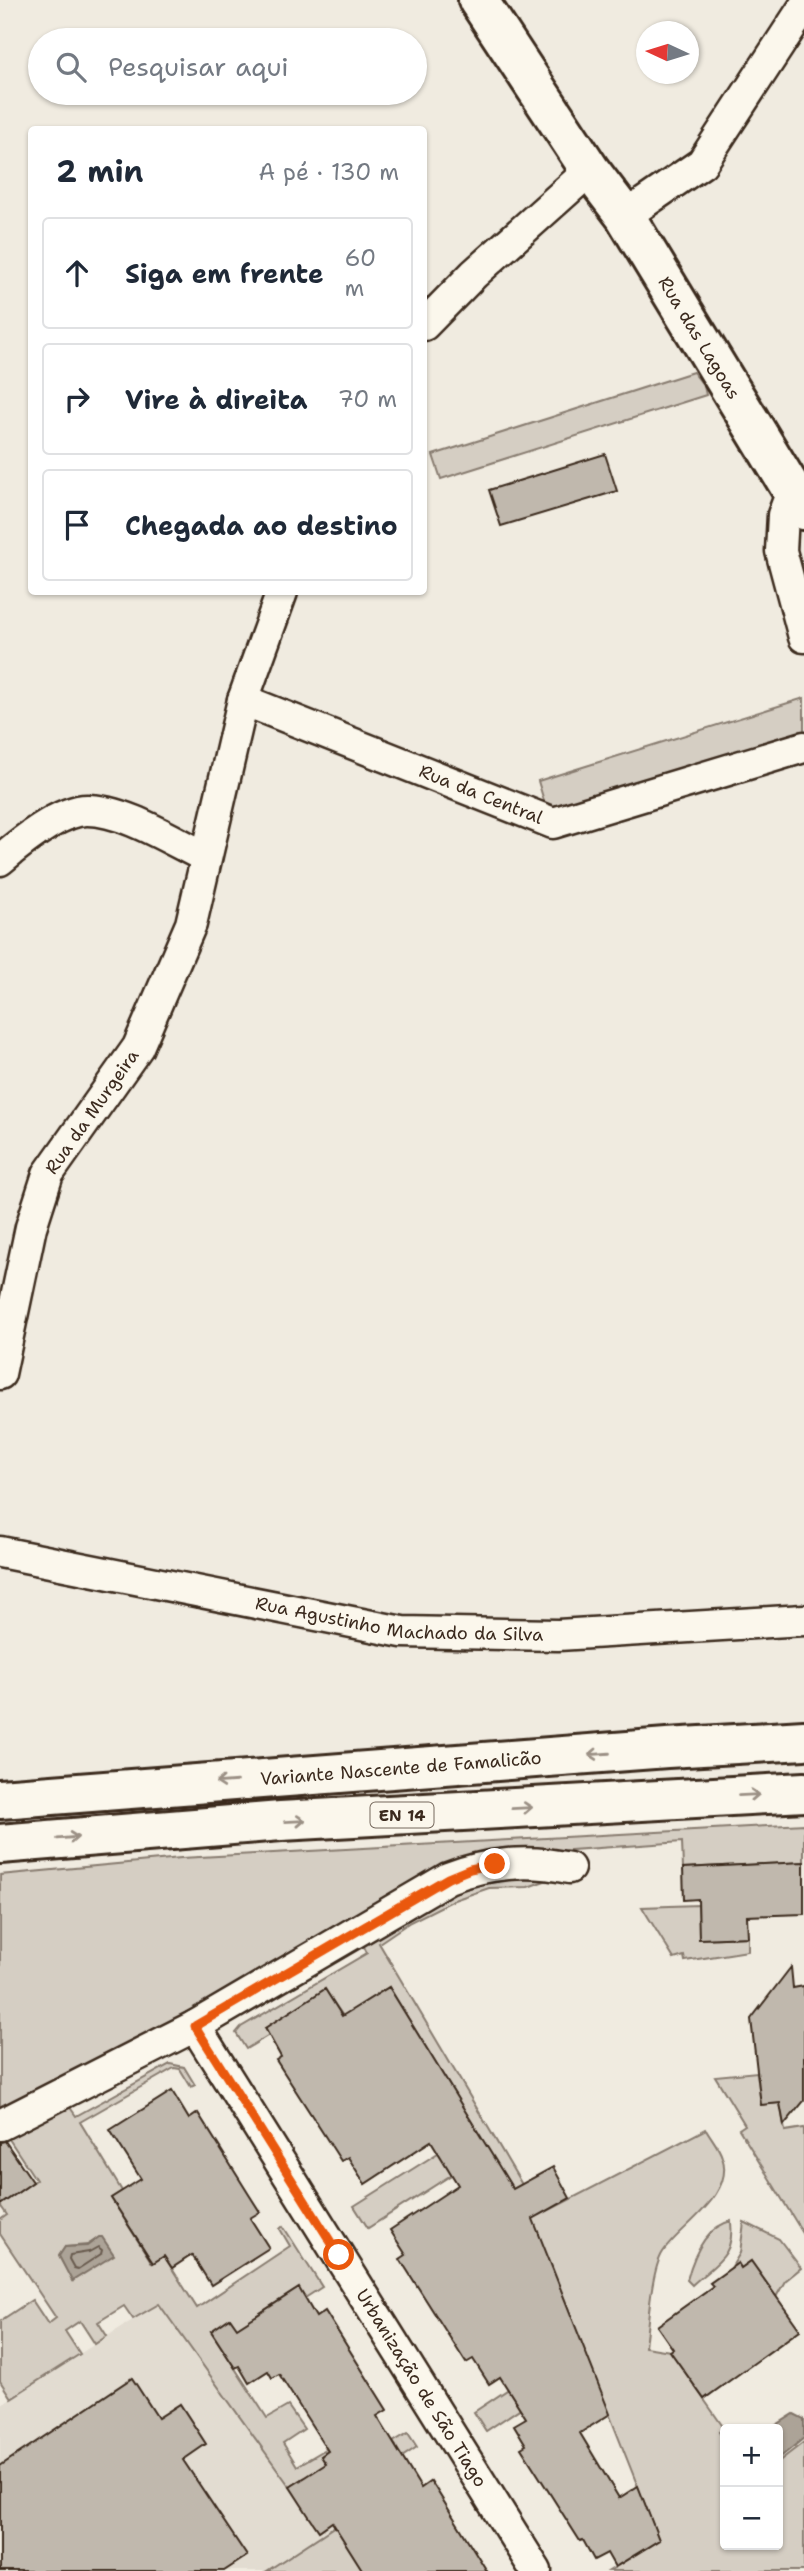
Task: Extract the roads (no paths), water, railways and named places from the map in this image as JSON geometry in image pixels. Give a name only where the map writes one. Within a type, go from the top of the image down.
[{"type":"main road","name":"Rua das Lagoas","points":[[478,0],[590,170],[625,216],[798,501]]},
{"type":"main road","name":"Variante Nascente de Famalicão","points":[[0,1800],[640,1750],[804,1740]]},
{"type":"main road","name":"EN 14","points":[[0,1844],[295,1821],[804,1792]]},
{"type":"street","points":[[625,216],[702,163],[804,7]]},
{"type":"street","points":[[427,322],[474,274],[590,170]]},
{"type":"street","points":[[798,501],[783,515],[781,551],[804,637]]},
{"type":"street","name":"Rua da Murgeira","points":[[0,1374],[31,1227],[48,1174],[138,1047],[191,923],[243,700],[281,595]]},
{"type":"street","name":"Rua da Central","points":[[243,700],[553,823],[804,747]]},
{"type":"street","points":[[0,860],[59,817],[86,810],[122,816],[206,857]]},
{"type":"street","name":"Rua Agustinho Machado da Silva","points":[[0,1552],[402,1632],[558,1635],[804,1620]]},
{"type":"street","points":[[0,2125],[195,2026],[448,1878],[470,1869],[495,1864],[555,1865],[569,1868]]},
{"type":"street","name":"Urbanização de São Tiago","points":[[195,2026],[536,2571]]},
{"type":"water","points":[[102,2237],[114,2255],[72,2281],[59,2256],[65,2247],[87,2246]]},
{"type":"water","points":[[794,2414],[804,2419],[804,2438],[783,2455],[783,2424],[778,2424]]}]
